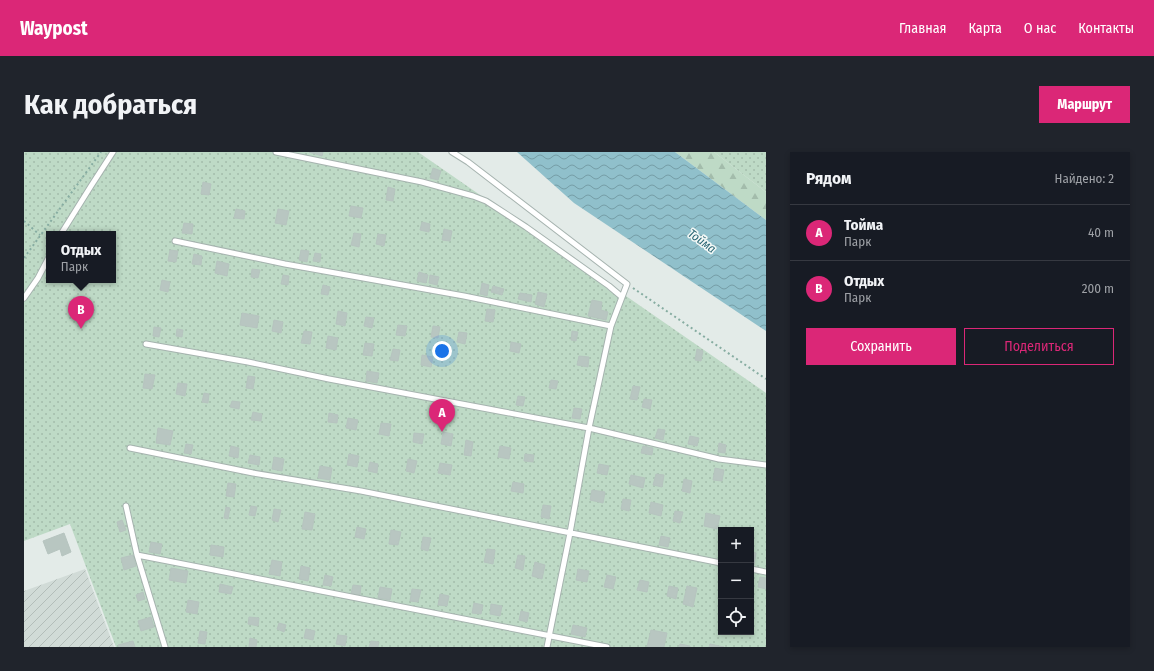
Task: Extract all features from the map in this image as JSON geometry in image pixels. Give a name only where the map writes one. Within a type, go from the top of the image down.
[{"type":"lane","points":[[63,231],[113,152]]},
{"type":"lane","points":[[276,152],[422,182],[486,201],[609,286],[622,297]]},
{"type":"lane","points":[[452,152],[468,162],[627,284],[611,326],[589,428],[547,647]]},
{"type":"lane","points":[[174,242],[285,264],[464,296],[611,326]]},
{"type":"lane","points":[[24,298],[38,278],[46,263]]},
{"type":"lane","points":[[146,344],[248,362],[329,380],[589,428],[719,459],[766,465]]},
{"type":"lane","points":[[130,448],[253,473],[361,491],[718,562]]},
{"type":"lane","points":[[126,506],[137,555],[166,647]]},
{"type":"lane","points":[[137,555],[607,647]]},
{"type":"lane","points":[[754,570],[766,572]]},
{"type":"path","points":[[24,258],[101,152]]},
{"type":"path","points":[[24,221],[40,235]]},
{"type":"path","points":[[627,284],[766,379]]},
{"type":"shaded area","points":[[85,569],[114,647],[24,647],[24,591]]},
{"type":"green space","points":[[24,152],[418,152],[766,393],[766,647],[116,647],[70,524],[24,541]]},
{"type":"green space","points":[[675,152],[714,152],[766,192],[766,220]]},
{"type":"green space","points":[[714,152],[766,152],[766,192]]},
{"type":"water","points":[[517,152],[675,152],[766,220],[766,331],[574,203]]},
{"type":"building","points":[[309,152],[323,152],[322,156]]},
{"type":"building","points":[[433,168],[441,171],[438,180],[430,178]]},
{"type":"building","points":[[203,182],[211,184],[209,195],[201,194]]},
{"type":"building","points":[[388,187],[395,189],[393,201],[386,200]]},
{"type":"building","points":[[351,206],[363,208],[361,218],[349,216]]},
{"type":"building","points":[[236,209],[245,211],[244,219],[234,218]]},
{"type":"building","points":[[278,209],[289,211],[286,225],[275,223]]},
{"type":"building","points":[[422,222],[430,224],[429,232],[420,230]]},
{"type":"building","points":[[184,223],[193,224],[192,234],[182,233]]},
{"type":"building","points":[[444,229],[452,231],[450,241],[442,240]]},
{"type":"building","points":[[354,233],[361,234],[359,247],[351,245]]},
{"type":"building","points":[[378,234],[386,235],[384,246],[376,244]]},
{"type":"building","points":[[170,250],[178,251],[176,262],[168,261]]},
{"type":"building","points":[[301,250],[309,251],[307,262],[299,260]]},
{"type":"building","points":[[315,253],[321,254],[320,262],[313,261]]},
{"type":"building","points":[[194,254],[202,256],[201,265],[192,264]]},
{"type":"building","points":[[217,261],[229,264],[227,276],[215,273]]},
{"type":"building","points":[[252,269],[260,270],[258,278],[251,277]]},
{"type":"building","points":[[419,272],[428,275],[426,283],[417,281]]},
{"type":"building","points":[[283,275],[289,276],[288,285],[281,284]]},
{"type":"building","points":[[430,275],[439,277],[437,285],[429,283]]},
{"type":"building","points":[[162,280],[170,282],[168,292],[160,290]]},
{"type":"building","points":[[482,283],[489,285],[487,296],[480,294]]},
{"type":"building","points":[[323,285],[330,287],[328,295],[321,294]]},
{"type":"building","points":[[493,286],[504,289],[502,295],[491,292]]},
{"type":"building","points":[[538,292],[547,294],[544,307],[535,304]]},
{"type":"building","points":[[520,293],[532,295],[531,302],[518,299]]},
{"type":"building","points":[[592,300],[602,302],[601,310],[608,312],[606,320],[588,316]]},
{"type":"building","points":[[487,309],[495,310],[493,322],[485,321]]},
{"type":"building","points":[[338,311],[347,313],[345,326],[336,324]]},
{"type":"building","points":[[242,313],[259,316],[257,328],[240,325]]},
{"type":"building","points":[[366,317],[374,318],[372,328],[364,326]]},
{"type":"building","points":[[274,320],[283,322],[281,333],[272,331]]},
{"type":"building","points":[[398,325],[407,326],[405,336],[396,335]]},
{"type":"building","points":[[433,326],[440,327],[438,338],[431,337]]},
{"type":"building","points":[[154,327],[161,328],[159,337],[153,336]]},
{"type":"building","points":[[177,329],[183,330],[182,337],[176,336]]},
{"type":"building","points":[[304,331],[312,332],[310,344],[301,343]]},
{"type":"building","points":[[572,331],[578,332],[576,341],[571,340]]},
{"type":"building","points":[[459,332],[467,333],[465,344],[457,342]]},
{"type":"building","points":[[328,336],[338,338],[336,350],[326,348]]},
{"type":"building","points":[[511,342],[521,344],[519,353],[510,351]]},
{"type":"building","points":[[365,343],[374,344],[372,356],[363,355]]},
{"type":"building","points":[[393,349],[400,350],[398,361],[390,360]]},
{"type":"building","points":[[697,349],[703,351],[701,361],[695,360]]},
{"type":"building","points":[[422,355],[433,357],[431,367],[421,365]]},
{"type":"building","points":[[579,356],[589,357],[588,367],[577,365]]},
{"type":"building","points":[[367,371],[379,373],[377,383],[366,381]]},
{"type":"building","points":[[145,374],[155,375],[152,389],[143,388]]},
{"type":"building","points":[[248,376],[255,377],[253,389],[246,388]]},
{"type":"building","points":[[551,380],[558,381],[556,389],[549,388]]},
{"type":"building","points":[[178,383],[187,384],[185,396],[176,394]]},
{"type":"building","points":[[633,386],[640,387],[637,400],[630,399]]},
{"type":"building","points":[[204,393],[209,394],[208,403],[202,402]]},
{"type":"building","points":[[518,396],[525,397],[523,406],[516,405]]},
{"type":"building","points":[[644,399],[652,400],[650,409],[642,407]]},
{"type":"building","points":[[232,401],[240,402],[239,409],[230,407]]},
{"type":"building","points":[[574,408],[582,409],[580,419],[572,418]]},
{"type":"building","points":[[253,412],[262,414],[261,421],[251,420]]},
{"type":"building","points":[[329,413],[338,415],[337,423],[328,422]]},
{"type":"building","points":[[348,418],[358,420],[356,430],[346,428]]},
{"type":"building","points":[[381,423],[391,424],[389,436],[379,434]]},
{"type":"building","points":[[158,428],[173,431],[170,445],[156,443]]},
{"type":"building","points":[[658,429],[665,430],[663,440],[655,438]]},
{"type":"building","points":[[443,432],[453,434],[451,446],[441,444]]},
{"type":"building","points":[[414,433],[424,434],[422,444],[413,442]]},
{"type":"building","points":[[690,436],[699,438],[697,446],[688,444]]},
{"type":"building","points":[[466,440],[473,442],[471,456],[464,455]]},
{"type":"building","points":[[719,443],[726,445],[725,453],[718,452]]},
{"type":"building","points":[[186,444],[193,445],[191,454],[184,453]]},
{"type":"building","points":[[231,446],[239,448],[238,458],[229,456]]},
{"type":"building","points":[[500,446],[511,448],[509,459],[498,457]]},
{"type":"building","points":[[643,446],[653,448],[652,455],[641,453]]},
{"type":"building","points":[[349,454],[359,456],[357,467],[347,465]]},
{"type":"building","points":[[525,454],[534,455],[533,462],[524,461]]},
{"type":"building","points":[[250,455],[260,457],[259,465],[248,463]]},
{"type":"building","points":[[274,457],[284,459],[282,471],[272,469]]},
{"type":"building","points":[[408,459],[417,461],[414,473],[406,471]]},
{"type":"building","points":[[370,462],[378,464],[377,473],[368,471]]},
{"type":"building","points":[[440,463],[452,465],[450,475],[438,473]]},
{"type":"building","points":[[599,464],[609,466],[607,475],[597,473]]},
{"type":"building","points":[[320,466],[332,468],[330,480],[318,478]]},
{"type":"building","points":[[715,468],[724,470],[722,481],[713,480]]},
{"type":"building","points":[[656,474],[664,475],[662,487],[653,485]]},
{"type":"building","points":[[631,475],[645,478],[643,488],[629,484]]},
{"type":"building","points":[[684,479],[692,481],[690,493],[682,491]]},
{"type":"building","points":[[513,482],[524,484],[523,493],[511,491]]},
{"type":"building","points":[[228,483],[236,484],[234,497],[226,496]]},
{"type":"building","points":[[592,490],[605,492],[603,503],[590,500]]},
{"type":"building","points":[[623,499],[631,500],[629,511],[621,509]]},
{"type":"building","points":[[651,502],[663,505],[661,516],[649,513]]},
{"type":"building","points":[[543,505],[551,506],[549,519],[541,517]]},
{"type":"building","points":[[251,506],[257,507],[255,516],[249,515]]},
{"type":"building","points":[[226,507],[230,508],[228,519],[224,518]]},
{"type":"building","points":[[274,509],[281,510],[278,522],[272,520]]},
{"type":"building","points":[[675,511],[683,512],[680,523],[673,521]]},
{"type":"building","points":[[305,512],[315,514],[312,530],[302,529]]},
{"type":"building","points":[[706,513],[720,516],[717,529],[704,526]]},
{"type":"building","points":[[122,520],[126,530],[120,532],[117,522]]},
{"type":"building","points":[[357,527],[366,529],[364,539],[355,537]]},
{"type":"building","points":[[391,530],[401,532],[398,545],[389,544]]},
{"type":"building","points":[[64,533],[71,552],[62,556],[60,549],[48,554],[43,541]]},
{"type":"building","points":[[661,536],[670,538],[668,547],[659,545]]},
{"type":"building","points":[[423,537],[431,538],[428,551],[421,549]]},
{"type":"building","points":[[151,542],[162,544],[160,554],[149,552]]},
{"type":"building","points":[[211,545],[224,547],[223,557],[210,555]]},
{"type":"building","points":[[487,549],[495,550],[493,564],[484,562]]},
{"type":"building","points":[[754,553],[756,553],[754,565]]},
{"type":"building","points":[[133,555],[136,566],[124,570],[121,558]]},
{"type":"building","points":[[518,555],[525,556],[523,570],[515,568]]},
{"type":"building","points":[[272,560],[282,562],[280,576],[269,574]]},
{"type":"building","points":[[535,562],[545,565],[542,579],[532,576]]},
{"type":"building","points":[[301,566],[310,568],[308,581],[299,579]]},
{"type":"building","points":[[171,568],[188,571],[186,583],[169,580]]},
{"type":"building","points":[[578,569],[589,571],[587,582],[576,580]]},
{"type":"building","points":[[325,575],[333,577],[331,586],[323,585]]},
{"type":"building","points":[[607,575],[616,577],[613,589],[604,587]]},
{"type":"building","points":[[760,577],[766,578],[766,589],[758,587]]},
{"type":"building","points":[[640,580],[649,582],[647,592],[637,590]]},
{"type":"building","points":[[220,584],[233,587],[231,594],[219,592]]},
{"type":"building","points":[[353,585],[361,586],[360,595],[351,594]]},
{"type":"building","points":[[669,586],[678,588],[676,599],[667,596]]},
{"type":"building","points":[[687,586],[697,588],[693,607],[683,604]]},
{"type":"building","points":[[380,587],[392,589],[390,600],[378,598]]},
{"type":"building","points":[[412,589],[421,590],[418,602],[410,601]]},
{"type":"building","points":[[143,592],[145,599],[138,601],[136,595]]},
{"type":"building","points":[[440,594],[449,596],[447,606],[438,605]]},
{"type":"building","points":[[188,600],[199,602],[197,614],[186,612]]},
{"type":"building","points":[[474,603],[483,605],[481,614],[472,613]]},
{"type":"building","points":[[491,604],[502,606],[500,616],[490,614]]},
{"type":"building","points":[[521,611],[529,613],[527,622],[519,620]]},
{"type":"building","points":[[151,617],[154,627],[141,631],[138,621]]},
{"type":"building","points":[[249,617],[259,618],[258,626],[248,624]]},
{"type":"building","points":[[279,623],[286,625],[284,632],[277,629]]},
{"type":"building","points":[[573,625],[587,628],[585,637],[571,634]]},
{"type":"building","points":[[306,629],[315,631],[313,640],[304,638]]},
{"type":"building","points":[[651,630],[667,633],[664,647],[647,647]]},
{"type":"building","points":[[200,631],[207,632],[205,644],[198,643]]},
{"type":"building","points":[[338,635],[347,636],[345,646],[336,644]]},
{"type":"building","points":[[250,638],[257,640],[256,647],[249,647]]},
{"type":"building","points":[[133,641],[135,647],[119,647],[118,645]]},
{"type":"building","points":[[371,641],[379,642],[378,647],[369,647]]},
{"type":"building","points":[[680,644],[690,646],[690,647],[679,647]]},
{"type":"building","points":[[710,644],[724,647],[709,647]]},
{"type":"place","name":"Отдых","points":[[81,329]]},
{"type":"place","name":"Тойма","points":[[442,432]]}]
